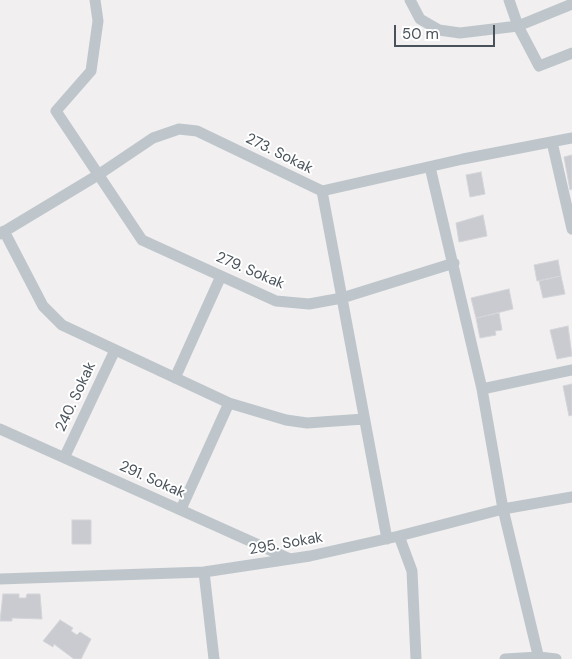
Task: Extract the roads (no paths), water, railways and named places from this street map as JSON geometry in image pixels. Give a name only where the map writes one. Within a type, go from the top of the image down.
[{"type":"street","name":"279. Sokak","points":[[95,0],[98,21],[91,71],[56,111],[142,240],[276,301],[309,304],[342,298],[454,263]]},
{"type":"street","points":[[509,0],[518,26],[539,66],[572,53]]},
{"type":"street","points":[[411,1],[420,19],[439,30],[460,33],[518,26],[572,4]]},
{"type":"street","name":"273. Sokak","points":[[2,233],[98,175],[153,138],[179,129],[197,131],[322,191],[572,138]]},
{"type":"street","points":[[552,142],[572,229]]},
{"type":"street","points":[[430,167],[482,389],[504,509],[539,658]]},
{"type":"street","points":[[322,191],[387,538]]},
{"type":"street","points":[[2,233],[43,306],[62,325],[229,403],[286,420],[307,423],[364,419]]},
{"type":"street","points":[[175,378],[221,276]]},
{"type":"street","name":"240. Sokak","points":[[65,456],[115,350]]},
{"type":"street","points":[[482,389],[572,370]]},
{"type":"street","points":[[181,509],[229,403]]},
{"type":"street","name":"291. Sokak","points":[[0,428],[291,559]]},
{"type":"street","name":"295. Sokak","points":[[0,579],[204,572],[291,559],[399,536],[504,509],[572,496]]},
{"type":"street","points":[[399,536],[412,571],[416,659]]},
{"type":"street","points":[[204,572],[214,659]]},
{"type":"street","points":[[505,659],[556,659]]}]
